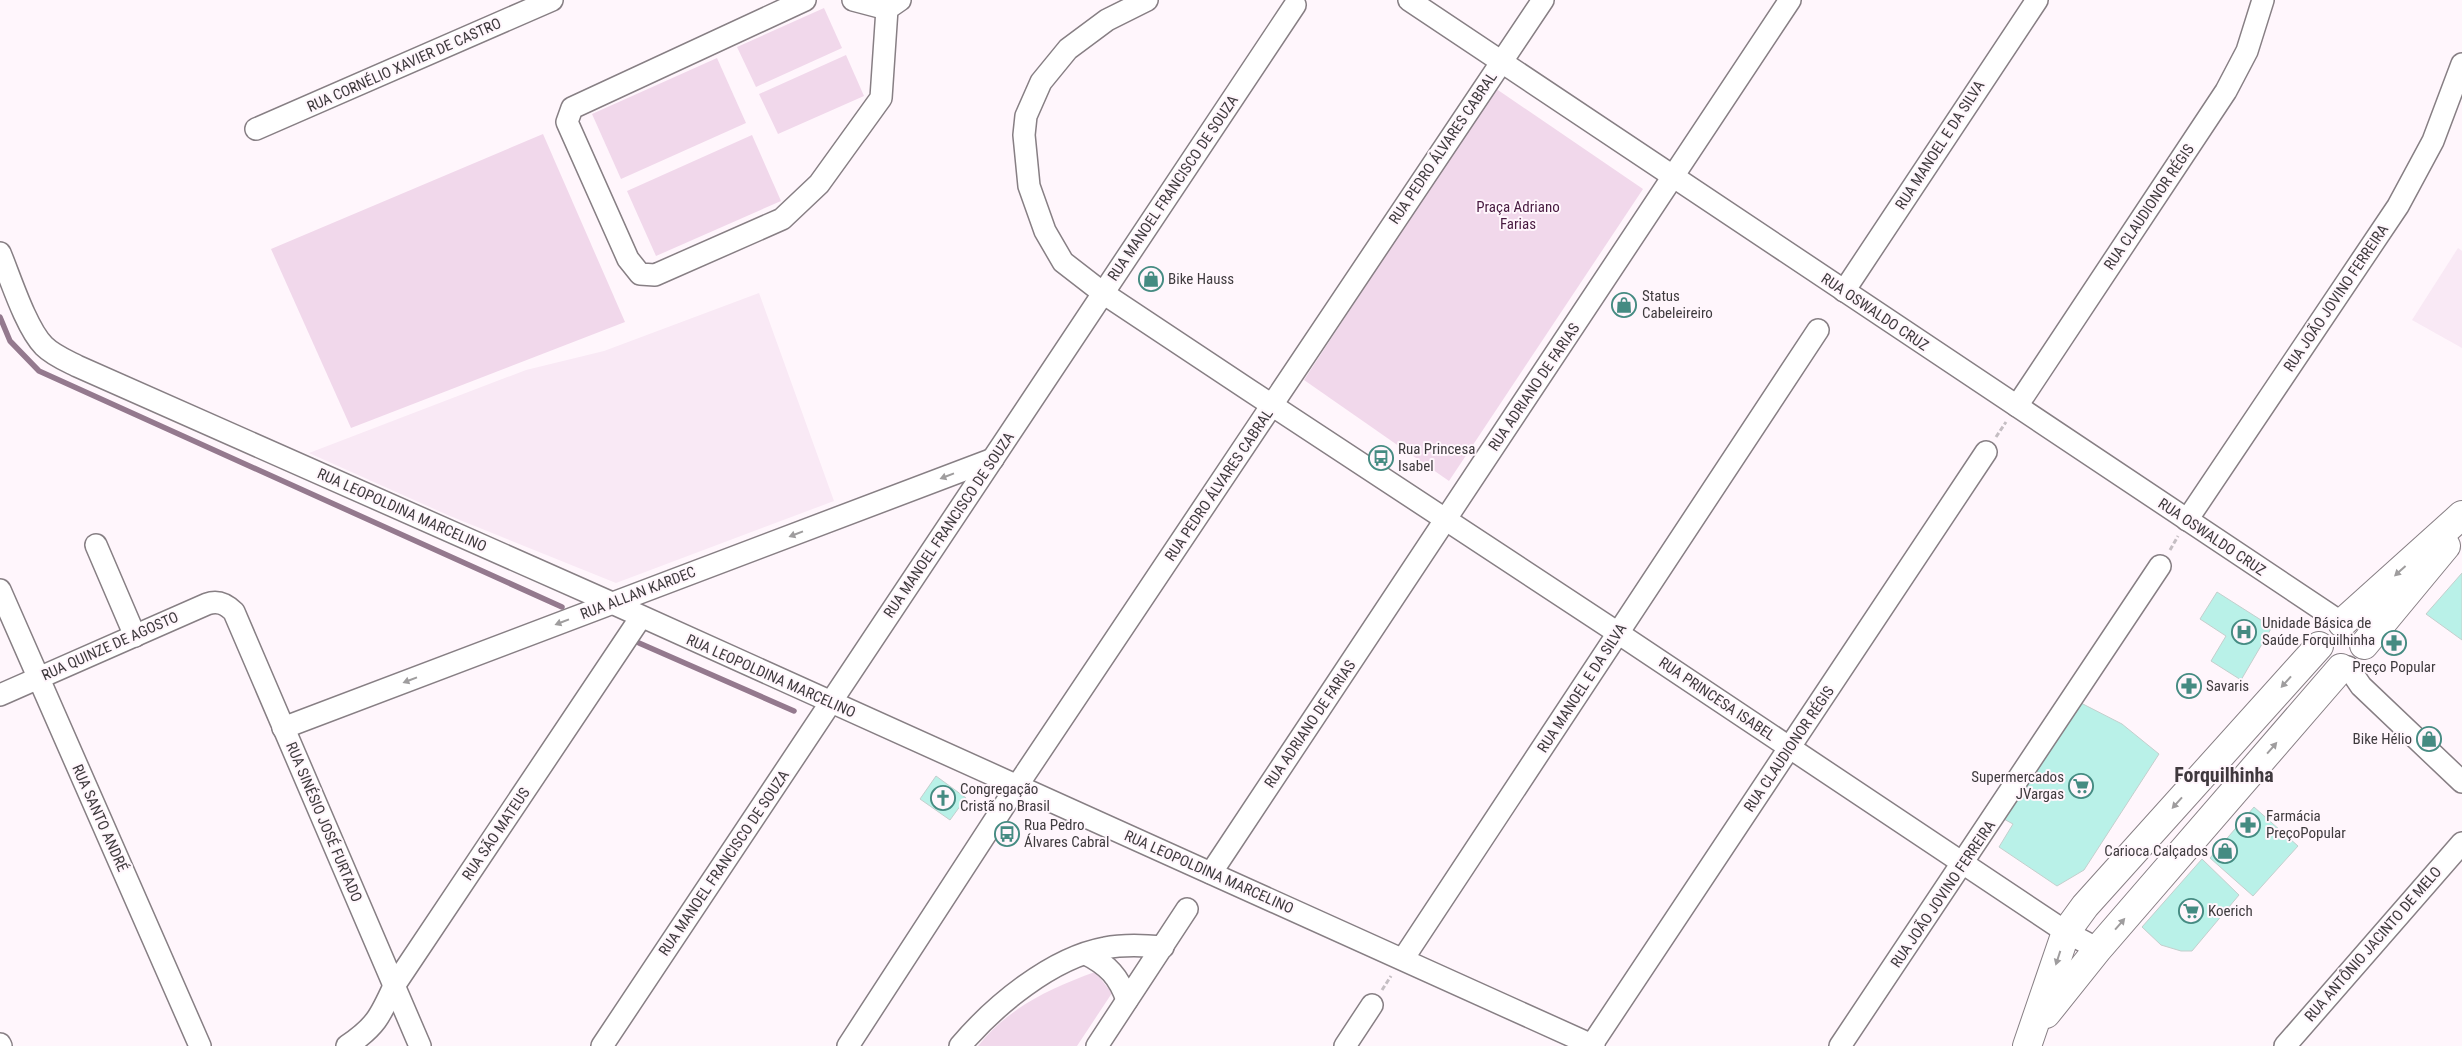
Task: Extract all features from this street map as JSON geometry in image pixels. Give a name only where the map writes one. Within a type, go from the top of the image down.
[{"type":"main road","points":[[2031,1038],[2066,932],[2085,906],[2319,646],[2322,634],[2327,629],[2342,623],[2462,515]]},
{"type":"main road","points":[[2031,1038],[2098,949],[2344,668],[2360,659],[2364,645],[2409,593],[2462,523]]},
{"type":"main road","points":[[2342,623],[2359,632],[2364,645]]},
{"type":"main road","points":[[2319,646],[2323,659],[2334,667],[2344,668]]},
{"type":"main road","points":[[2202,776],[2228,800]]},
{"type":"street","name":"RUA CORNÉLIO XAVIER DE CASTRO","points":[[256,129],[552,0]]},
{"type":"street","points":[[805,0],[572,108],[567,122],[628,258],[640,274],[655,275],[782,219],[819,184],[881,98],[893,5],[853,0]]},
{"type":"street","name":"RUA PRINCESA ISABEL","points":[[1144,0],[1107,20],[1068,49],[1041,82],[1026,116],[1024,135],[1028,186],[1045,232],[1064,262],[1103,293],[1272,406],[1618,633],[2066,932],[2098,949]]},
{"type":"street","name":"RUA OSWALDO CRUZ","points":[[1409,0],[2342,623]]},
{"type":"street","name":"RUA PEDRO ÁLVARES CABRAL","points":[[848,1046],[1017,786],[1543,0]]},
{"type":"street","name":"RUA ADRIANO DE FARIAS","points":[[1212,873],[1790,0]]},
{"type":"street","name":"RUA MANOEL E DA SILVA","points":[[1844,291],[2037,0]]},
{"type":"street","name":"RUA CLAUDIONOR RÉGIS","points":[[2016,406],[2226,92],[2248,51],[2263,0]]},
{"type":"street","name":"RUA MANOEL FRANCISCO DE SOUZA","points":[[602,1046],[1295,5]]},
{"type":"street","name":"RUA JOÃO JOVINO FERREIRA","points":[[2187,520],[2398,206],[2433,141],[2462,64]]},
{"type":"street","name":"RUA LEOPOLDINA MARCELINO","points":[[0,253],[32,328],[42,344],[54,354],[77,366],[612,603],[1592,1046]]},
{"type":"street","name":"RUA MANOEL E DA SILVA","points":[[1403,959],[1818,330]]},
{"type":"street","name":"RUA CLAUDIONOR RÉGIS","points":[[1592,1046],[1986,452]]},
{"type":"street","name":"RUA ALLAN KARDEC","points":[[283,728],[993,459]]},
{"type":"street","points":[[96,544],[135,636]]},
{"type":"street","name":"RUA JOÃO JOVINO FERREIRA","points":[[1840,1046],[1964,863],[2160,566]]},
{"type":"street","name":"RUA SANTO ANDRÉ","points":[[0,590],[200,1046]]},
{"type":"street","name":"RUA QUINZE DE AGOSTO","points":[[0,695],[207,604],[222,603]]},
{"type":"street","name":"RUA SINÉSIO JOSÉ FURTADO","points":[[222,603],[234,612],[420,1046]]},
{"type":"street","name":"RUA SÃO MATEUS","points":[[347,1046],[375,1024],[394,986],[641,617]]},
{"type":"street","points":[[2344,668],[2462,782]]},
{"type":"street","name":"RUA ANTÔNIO JACINTO DE MELO","points":[[2284,1046],[2462,843]]},
{"type":"street","points":[[1097,1046],[1187,909]]},
{"type":"street","points":[[960,1046],[996,1008],[1028,983],[1086,954],[1120,946],[1163,947]]},
{"type":"street","points":[[1086,954],[1110,968],[1122,985],[1127,1000]]},
{"type":"street","points":[[1345,1046],[1372,1005]]},
{"type":"path","points":[[1986,452],[2016,406]]},
{"type":"path","points":[[2160,566],[2187,520]]},
{"type":"path","points":[[1372,1005],[1403,959]]},
{"type":"shaded area","points":[[2458,248],[2462,251],[2462,348],[2412,320]]},
{"type":"shaded area","points":[[759,293],[834,501],[616,583],[450,516],[309,453],[526,370],[604,351]]},
{"type":"green space","points":[[824,8],[842,48],[756,87],[737,47]]},
{"type":"green space","points":[[846,55],[864,96],[778,134],[759,94]]},
{"type":"green space","points":[[717,58],[746,123],[621,179],[592,114]]},
{"type":"green space","name":"Praça Adriano Farias","points":[[1495,88],[1643,189],[1449,481],[1304,380]]},
{"type":"green space","points":[[543,134],[625,322],[351,428],[271,249]]},
{"type":"green space","points":[[752,135],[781,201],[656,256],[627,191]]},
{"type":"green space","points":[[1095,972],[1112,993],[1077,1046],[978,1046],[1016,1010],[1046,992]]},
{"type":"building","points":[[2462,573],[2462,640],[2426,614]]},
{"type":"building","name":"Unidade Básica de Saúde Forquilhinha","points":[[2217,592],[2272,627],[2241,680],[2211,661],[2226,636],[2200,619]]},
{"type":"building","name":"Supermercados JVargas","points":[[2079,702],[2122,724],[2159,754],[2084,870],[2057,886],[1999,847],[2013,824],[2002,818]]},
{"type":"building","name":"Congregação Cristã no Brasil","points":[[936,776],[966,798],[950,820],[920,799]]},
{"type":"building","points":[[2254,807],[2298,846],[2253,896],[2210,858]]},
{"type":"building","name":"Koerich","points":[[2202,859],[2239,895],[2192,951],[2181,951],[2161,945],[2142,927]]},
{"type":"waterway","points":[[0,317],[10,341],[39,371],[562,607]]},
{"type":"waterway","points":[[639,643],[794,711]]},
{"type":"place","name":"Bike Hauss","points":[[1151,279]]},
{"type":"place","name":"Status Cabeleireiro","points":[[1624,305]]},
{"type":"place","name":"Rua Princesa Isabel","points":[[1381,458]]},
{"type":"place","name":"Unidade Básica de Saúde Forquilhinha","points":[[2244,632]]},
{"type":"place","name":"Preço Popular","points":[[2394,643]]},
{"type":"place","name":"Savaris","points":[[2189,686]]},
{"type":"place","name":"Bike Hélio","points":[[2429,739]]},
{"type":"place","name":"Supermercados JVargas","points":[[2081,786]]},
{"type":"place","name":"Congregação Cristã no Brasil","points":[[943,798]]},
{"type":"place","name":"Farmácia PreçoPopular","points":[[2248,825]]},
{"type":"place","name":"Rua Pedro Álvares Cabral","points":[[1007,834]]},
{"type":"place","name":"Carioca Calçados","points":[[2225,851]]},
{"type":"place","name":"Koerich","points":[[2191,911]]},
{"type":"district","name":"Forquilhinha","points":[[2224,775]]}]
